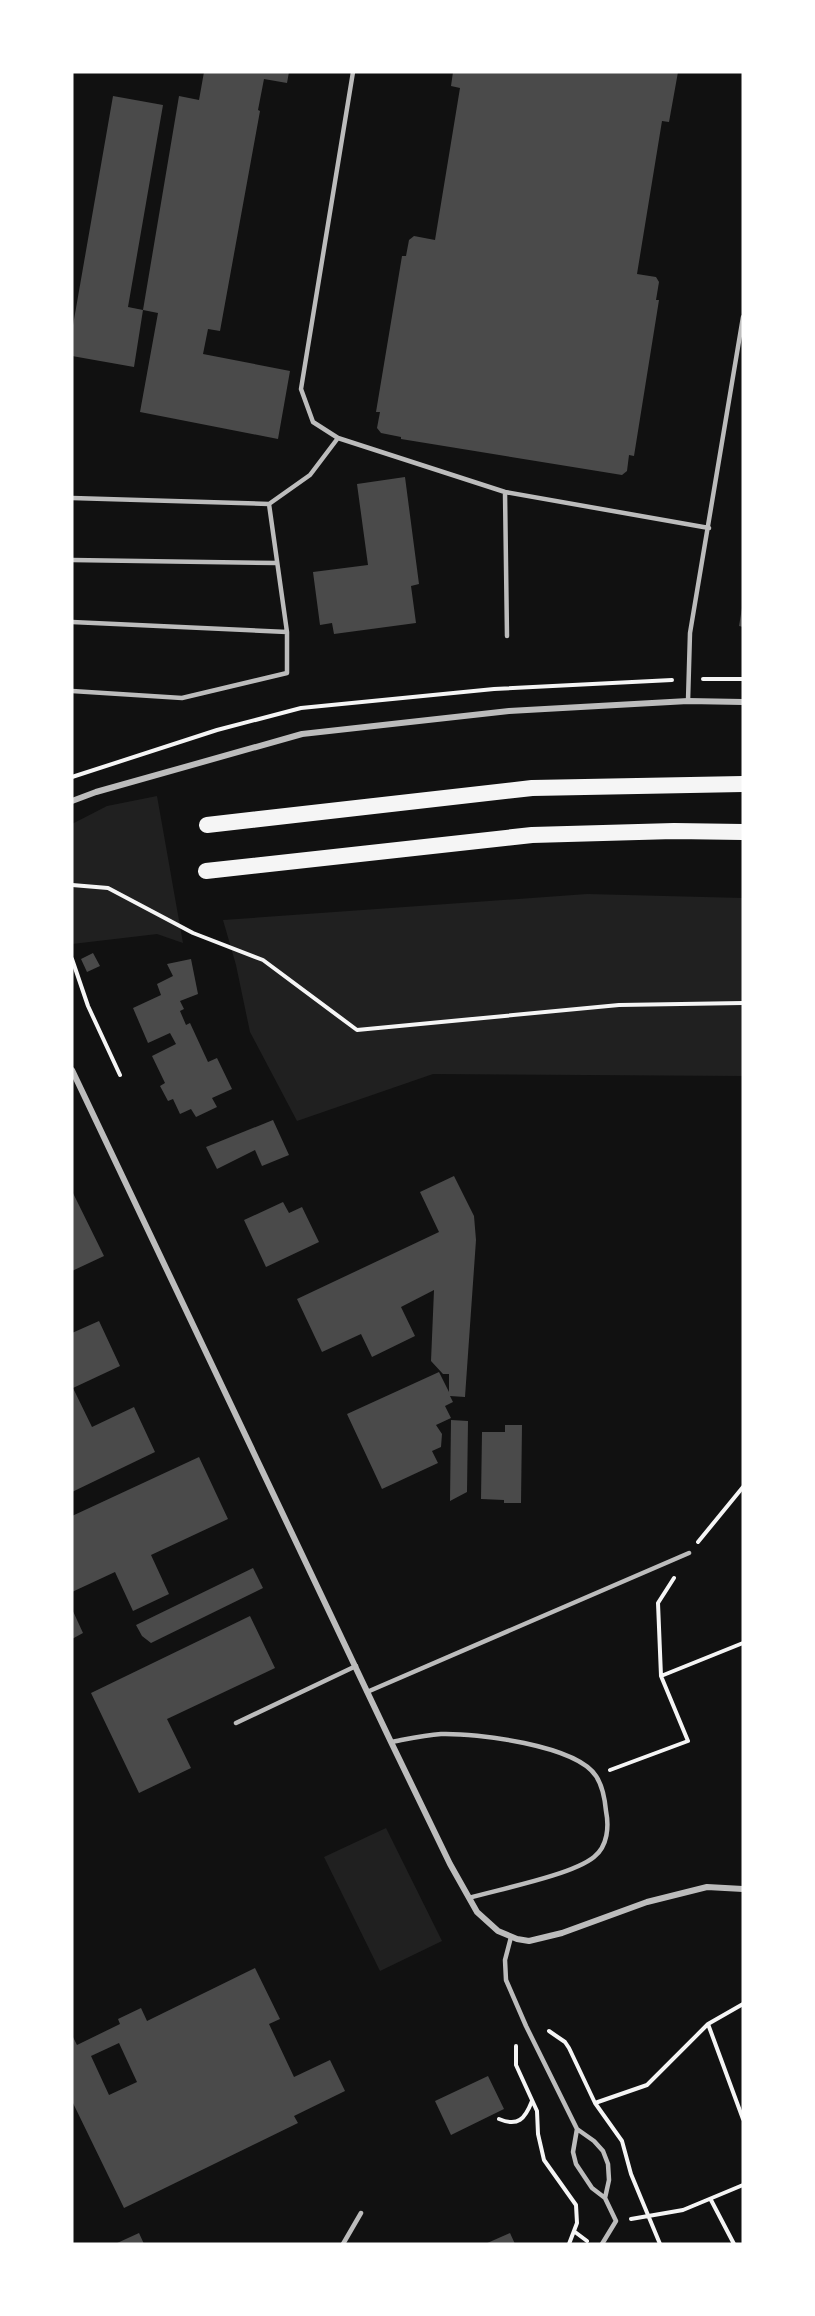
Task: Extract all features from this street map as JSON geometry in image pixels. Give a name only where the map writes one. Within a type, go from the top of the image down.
[{"type":"highway","points":[[207,825],[532,788],[743,784]]},
{"type":"highway","points":[[206,871],[532,835],[674,831],[743,832]]},
{"type":"street","points":[[72,801],[96,792],[302,734],[509,711],[688,701],[743,702]]},
{"type":"street","points":[[72,1070],[391,1742],[469,1898],[487,1923],[511,1937],[529,1941],[545,1938],[647,1902],[707,1887],[743,1889]]},
{"type":"lane","points":[[353,72],[302,389],[313,422],[338,438],[505,492],[709,528]]},
{"type":"lane","points":[[688,701],[690,633],[743,317]]},
{"type":"lane","points":[[72,498],[269,504],[310,475],[338,438]]},
{"type":"lane","points":[[505,492],[507,636]]},
{"type":"lane","points":[[72,691],[182,698],[287,673],[287,632],[269,504]]},
{"type":"lane","points":[[72,560],[278,563]]},
{"type":"lane","points":[[72,622],[287,632]]},
{"type":"lane","points":[[367,1692],[689,1553]]},
{"type":"lane","points":[[236,1723],[356,1666]]},
{"type":"lane","points":[[391,1742],[437,1734],[459,1734],[523,1743],[572,1757],[596,1776],[603,1794],[608,1824],[605,1842],[599,1853],[579,1866],[469,1898]]},
{"type":"lane","points":[[511,1937],[504,1971],[526,2026],[577,2129],[594,2140],[603,2151],[608,2163],[609,2180],[605,2198]]},
{"type":"lane","points":[[577,2129],[573,2152],[576,2164],[592,2188],[605,2198],[616,2221],[602,2244]]},
{"type":"lane","points":[[343,2244],[361,2213]]},
{"type":"path","points":[[72,885],[108,888],[193,933],[263,960],[357,1030],[619,1005],[743,1003]]},
{"type":"path","points":[[72,959],[88,1006],[120,1075]]},
{"type":"path","points":[[596,1776],[688,1741],[661,1676],[743,1643]]},
{"type":"path","points":[[595,2103],[647,2085],[708,2024],[743,2004]]},
{"type":"path","points":[[708,2024],[743,2119]]},
{"type":"path","points":[[526,2026],[516,2045],[516,2065],[537,2111],[538,2134],[544,2160],[576,2205],[575,2232],[569,2244]]},
{"type":"path","points":[[499,2119],[508,2123],[519,2121],[528,2112],[532,2101]]},
{"type":"path","points":[[616,2221],[683,2210],[743,2186]]},
{"type":"path","points":[[711,2200],[734,2244]]},
{"type":"path","points":[[575,2232],[590,2244]]},
{"type":"shaded area","points":[[157,796],[183,943],[157,934],[72,944],[72,824],[107,806]]},
{"type":"shaded area","points":[[587,894],[743,898],[743,1076],[433,1074],[297,1121],[250,1032],[236,965],[223,920]]},
{"type":"shaded area","points":[[386,1828],[442,1941],[380,1971],[324,1857]]},
{"type":"building","points":[[204,72],[289,72],[287,83],[264,79],[220,331],[208,329],[203,354],[290,371],[278,439],[140,412],[158,313],[143,310],[179,96],[199,100]]},
{"type":"building","points":[[453,72],[678,72],[669,122],[662,121],[637,274],[656,277],[659,282],[656,300],[659,300],[634,456],[629,455],[627,471],[622,475],[401,439],[401,437],[381,433],[377,428],[380,412],[376,412],[402,256],[406,256],[409,240],[414,236],[435,240],[460,88],[451,86]]},
{"type":"building","points":[[113,96],[163,105],[128,307],[143,310],[134,367],[72,356],[72,331]]},
{"type":"building","points":[[405,477],[419,584],[411,586],[416,623],[334,634],[332,623],[320,625],[313,572],[368,565],[357,484]]},
{"type":"building","points":[[743,608],[743,627],[739,626]]},
{"type":"building","points":[[93,953],[100,966],[87,972],[81,959]]},
{"type":"building","points":[[191,959],[198,994],[180,1001],[184,1009],[180,1011],[186,1025],[190,1023],[208,1062],[217,1058],[232,1089],[212,1098],[217,1107],[196,1117],[191,1109],[180,1114],[173,1099],[168,1101],[160,1086],[165,1083],[152,1056],[176,1044],[170,1033],[148,1043],[133,1008],[161,995],[157,984],[173,976],[167,964]]},
{"type":"building","points":[[273,1120],[289,1155],[262,1166],[255,1150],[217,1169],[206,1147]]},
{"type":"building","points":[[454,1176],[474,1216],[476,1240],[465,1397],[450,1396],[453,1402],[445,1406],[451,1418],[436,1425],[442,1434],[441,1447],[432,1451],[438,1463],[382,1489],[347,1414],[439,1372],[449,1392],[449,1374],[443,1374],[431,1361],[434,1290],[401,1307],[415,1336],[372,1357],[361,1334],[322,1352],[297,1299],[439,1232],[420,1192]]},
{"type":"building","points":[[72,1191],[104,1256],[72,1271]]},
{"type":"building","points":[[283,1202],[289,1213],[302,1207],[319,1242],[266,1267],[244,1220]]},
{"type":"building","points":[[99,1321],[120,1366],[73,1388],[92,1427],[134,1407],[155,1452],[72,1492],[72,1333]]},
{"type":"building","points":[[451,1420],[468,1421],[467,1492],[450,1501]]},
{"type":"building","points":[[505,1425],[522,1425],[521,1503],[481,1499],[482,1432],[505,1432]]},
{"type":"building","points":[[199,1457],[228,1519],[151,1555],[169,1594],[133,1611],[115,1572],[72,1592],[72,1516]]},
{"type":"building","points":[[253,1568],[263,1588],[151,1643],[142,1636],[136,1625]]},
{"type":"building","points":[[72,1609],[83,1633],[72,1639]]},
{"type":"building","points":[[250,1616],[275,1668],[167,1719],[191,1768],[139,1793],[91,1693]]},
{"type":"building","points":[[255,1968],[280,2019],[269,2024],[294,2077],[330,2060],[345,2091],[294,2116],[298,2123],[124,2208],[72,2101],[72,2035],[77,2045],[120,2024],[118,2019],[141,2008],[147,2021]],"holes":[[[119,2043],[137,2082],[109,2095],[91,2056]]]},
{"type":"building","points":[[488,2076],[504,2109],[451,2135],[435,2101]]},
{"type":"building","points":[[139,2233],[144,2244],[115,2244]]},
{"type":"building","points":[[510,2233],[515,2244],[485,2244]]}]
